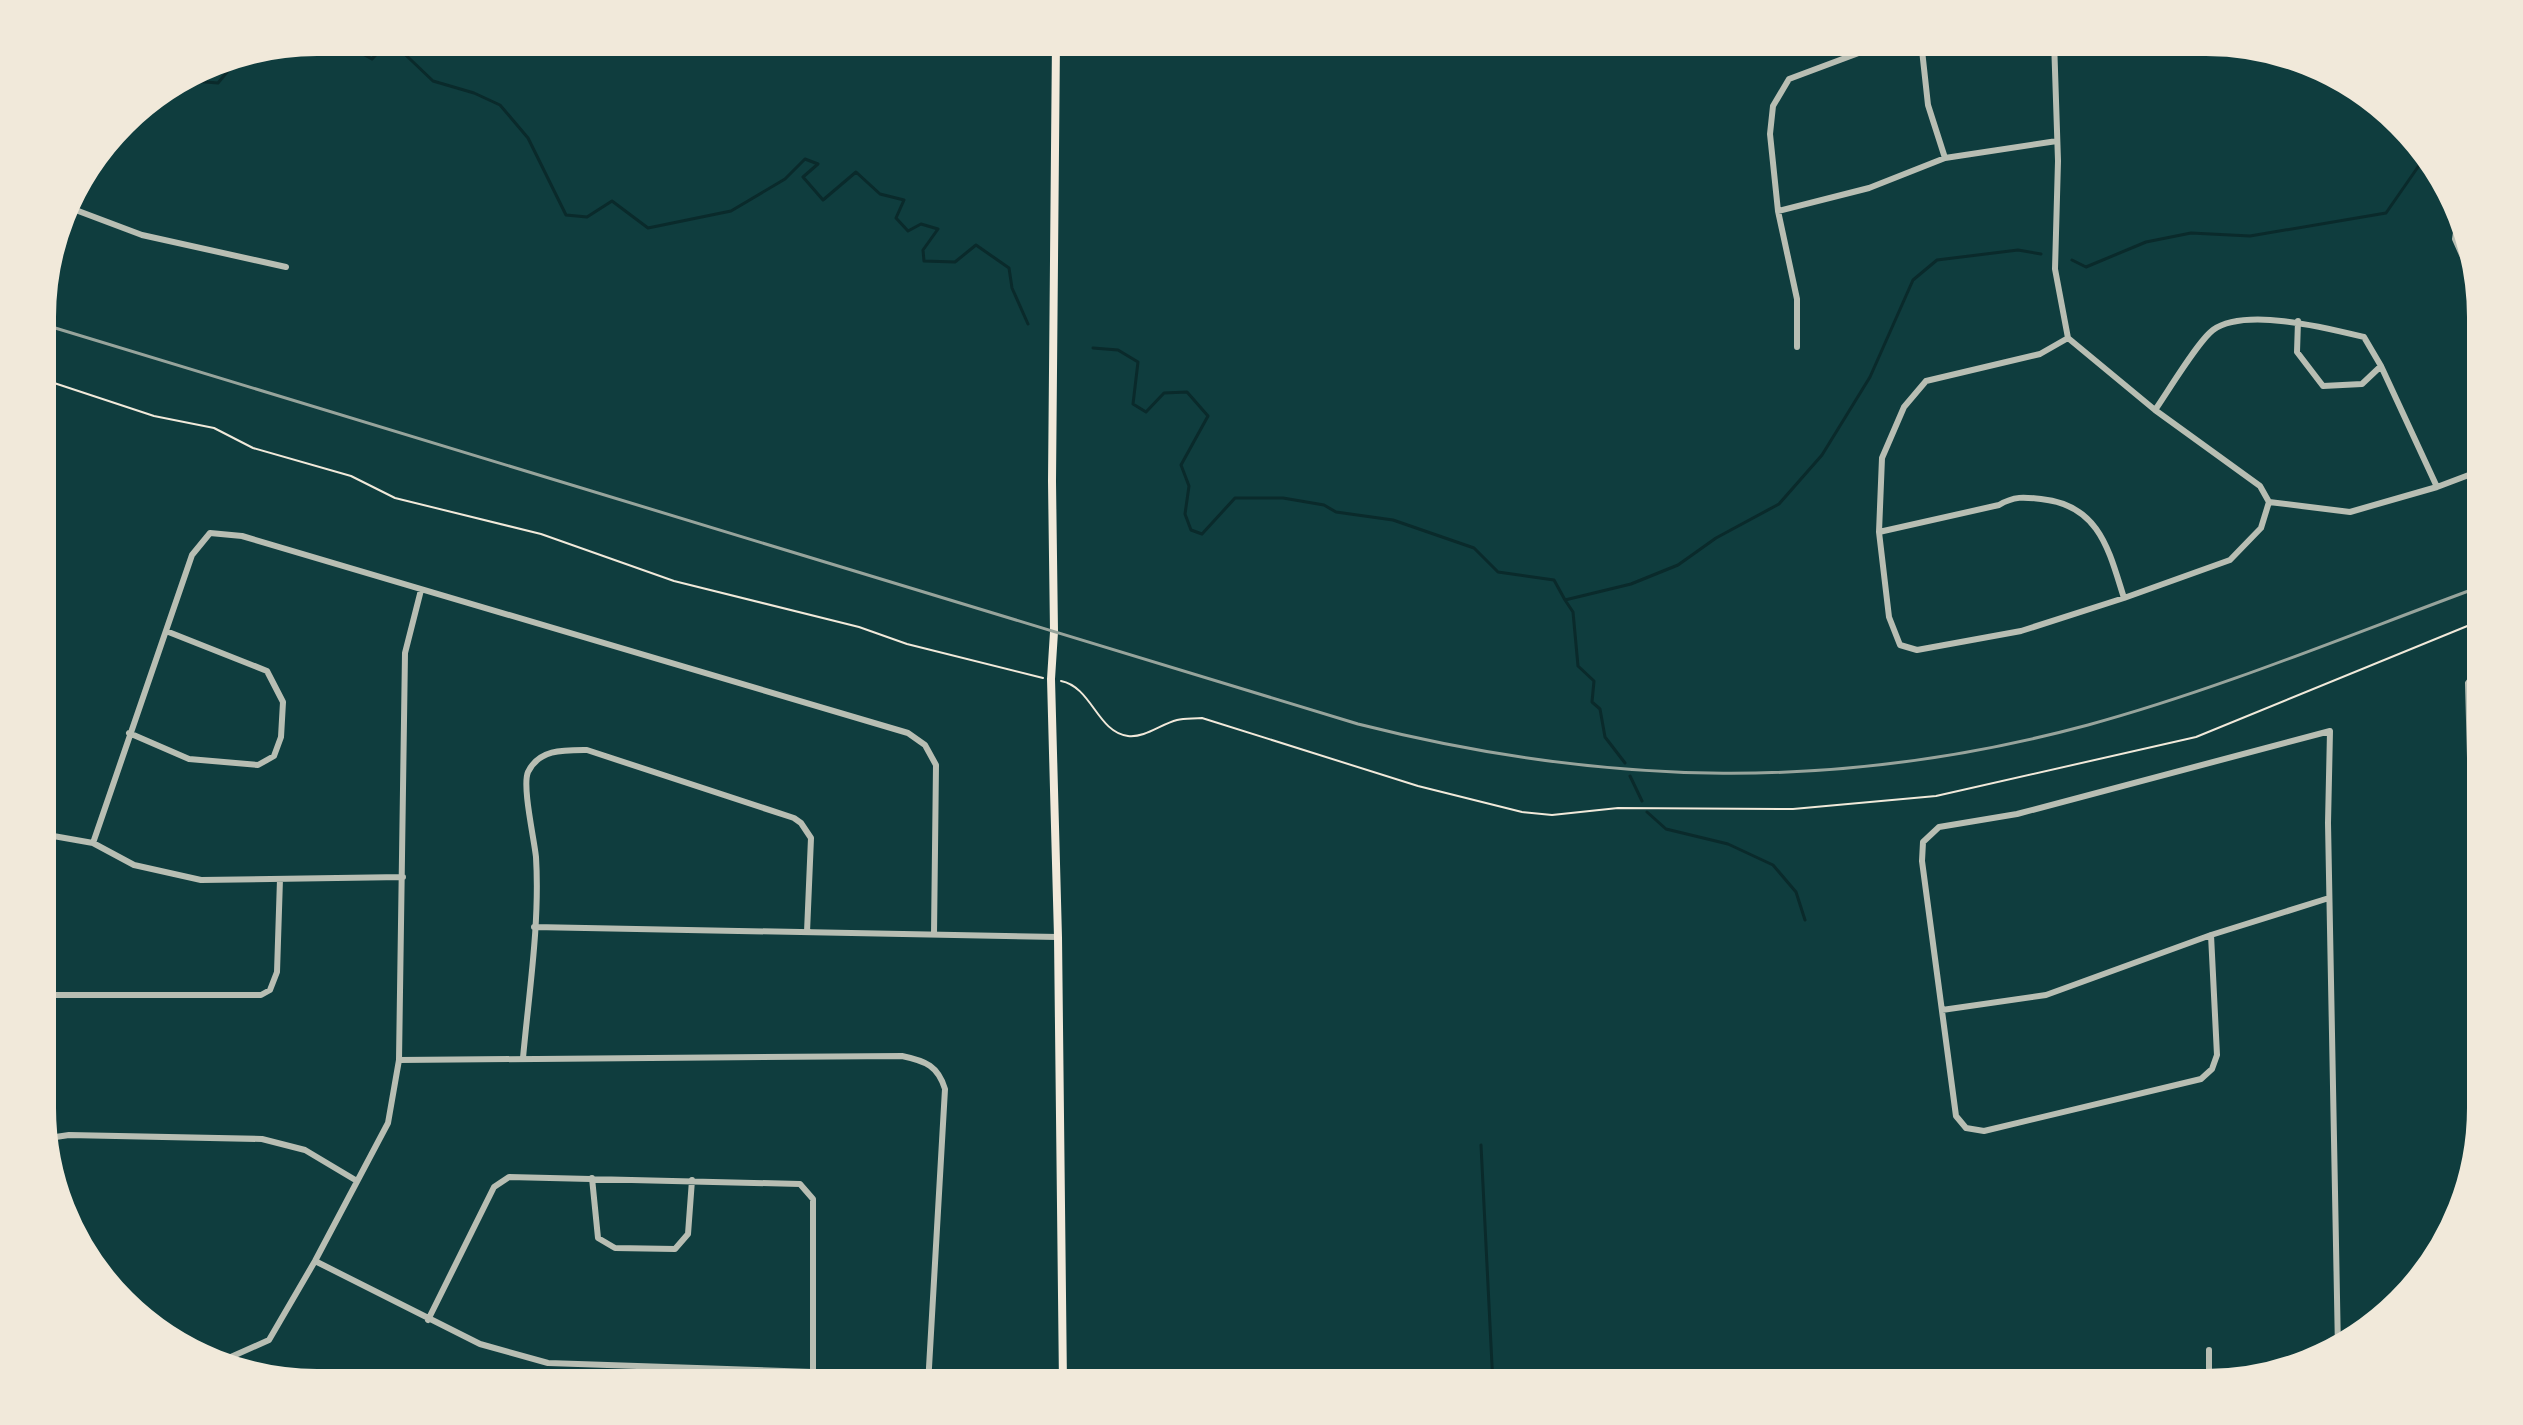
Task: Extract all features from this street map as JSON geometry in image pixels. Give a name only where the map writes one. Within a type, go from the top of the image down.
[{"type":"main road","points":[[1056,54],[1052,481],[1054,632],[1051,679],[1058,937],[1063,1371]]},
{"type":"street","points":[[1797,347],[1797,299],[1778,211],[1770,134],[1773,106],[1789,79],[1856,54]]},
{"type":"street","points":[[1922,54],[1928,105],[1945,158]]},
{"type":"street","points":[[2054,54],[2055,269],[2068,338],[2155,410],[2260,486],[2269,502],[2261,528],[2230,560],[2021,631],[1917,650],[1900,645],[1889,617],[1879,532],[1882,458],[1904,407],[1926,381],[2040,354],[2068,338]]},
{"type":"street","points":[[1778,211],[1869,188],[1945,158],[2057,141]]},
{"type":"street","points":[[77,211],[142,235],[286,267]]},
{"type":"street","points":[[2155,410],[2210,332],[2228,322],[2298,321],[2364,337],[2381,366],[2437,487]]},
{"type":"street","points":[[2298,321],[2297,352],[2323,386],[2362,384],[2381,366]]},
{"type":"street","points":[[2269,502],[2350,512],[2468,475]]},
{"type":"street","points":[[1879,532],[1999,505],[2013,496],[2056,500],[2091,521],[2107,544],[2124,598]]},
{"type":"street","points":[[93,843],[192,555],[210,533],[242,536],[892,728],[917,738],[932,754],[936,765],[934,934]]},
{"type":"street","points":[[232,1356],[269,1340],[388,1123],[399,1060],[405,653],[421,590]]},
{"type":"street","points":[[129,733],[189,759],[258,765],[274,756],[281,737],[283,702],[267,671],[166,631]]},
{"type":"street","points":[[2211,935],[2217,1055],[2212,1069],[2201,1079],[1984,1131],[1966,1128],[1956,1116],[1922,861],[1923,842],[1939,827],[2017,814],[2330,731],[2328,823],[2338,1336]]},
{"type":"street","points":[[523,1058],[534,927],[536,858],[525,781],[534,762],[560,750],[587,750],[786,814],[801,823],[811,838],[812,848],[807,932]]},
{"type":"street","points":[[54,836],[93,843],[134,865],[201,880],[403,877]]},
{"type":"street","points":[[54,995],[261,995],[270,990],[277,972],[280,879]]},
{"type":"street","points":[[1942,1010],[2046,995],[2211,935],[2329,898]]},
{"type":"street","points":[[534,927],[1058,937]]},
{"type":"street","points":[[399,1060],[902,1056],[920,1059],[934,1066],[941,1075],[945,1089],[929,1371]]},
{"type":"street","points":[[56,1137],[262,1139],[305,1150],[357,1181]]},
{"type":"street","points":[[428,1320],[494,1187],[509,1177],[800,1184],[813,1199],[813,1371]]},
{"type":"street","points":[[592,1178],[598,1238],[615,1248],[665,1250],[675,1249],[688,1234],[692,1180]]},
{"type":"street","points":[[315,1261],[480,1344],[548,1363],[762,1371]]},
{"type":"street","points":[[2209,1350],[2209,1370]]},
{"type":"path","points":[[54,383],[154,416],[214,428],[253,448],[351,476],[395,498],[541,534],[674,581],[1041,677]]},
{"type":"path","points":[[1064,682],[1080,689],[1116,731],[1129,736],[1143,734],[1178,719],[1202,718],[1418,786],[1522,812],[1552,815],[1618,808],[1793,809],[1936,796],[2196,737],[2468,626]]},
{"type":"waterway","points":[[363,54],[372,59],[377,54]]},
{"type":"waterway","points":[[405,54],[433,81],[474,93],[500,105],[528,138],[566,215],[587,217],[612,201],[648,228],[731,211],[785,179],[805,159],[818,164],[803,177],[823,200],[856,172],[880,194],[904,200],[896,218],[908,231],[921,224],[938,229],[923,250],[924,261],[955,262],[976,245],[1009,268],[1012,288],[1028,324]]},
{"type":"waterway","points":[[201,82],[218,83],[229,70]]},
{"type":"waterway","points":[[2072,260],[2086,267],[2146,242],[2191,233],[2250,236],[2386,213],[2420,164]]},
{"type":"waterway","points":[[1093,348],[1118,350],[1138,362],[1133,404],[1146,412],[1164,393],[1187,392],[1208,416],[1181,465],[1189,486],[1185,514],[1191,530],[1202,534],[1235,498],[1283,498],[1324,505],[1336,512],[1393,520],[1474,548],[1498,572],[1554,580],[1565,600],[1631,584],[1678,565],[1716,538],[1779,504],[1822,455],[1870,377],[1913,280],[1937,260],[2018,250],[2041,254]]},
{"type":"waterway","points":[[1565,600],[1573,612],[1578,666],[1594,681],[1592,702],[1600,709],[1605,737],[1625,763]]},
{"type":"waterway","points":[[1630,776],[1642,801]]},
{"type":"waterway","points":[[1647,812],[1666,829],[1728,844],[1773,865],[1796,892],[1805,920]]},
{"type":"waterway","points":[[1481,1145],[1492,1370]]},
{"type":"railway","points":[[54,328],[1358,724],[1451,745],[1542,760],[1633,770],[1723,773],[1813,771],[1904,762],[1995,747],[2088,725],[2187,695],[2468,591]]}]
